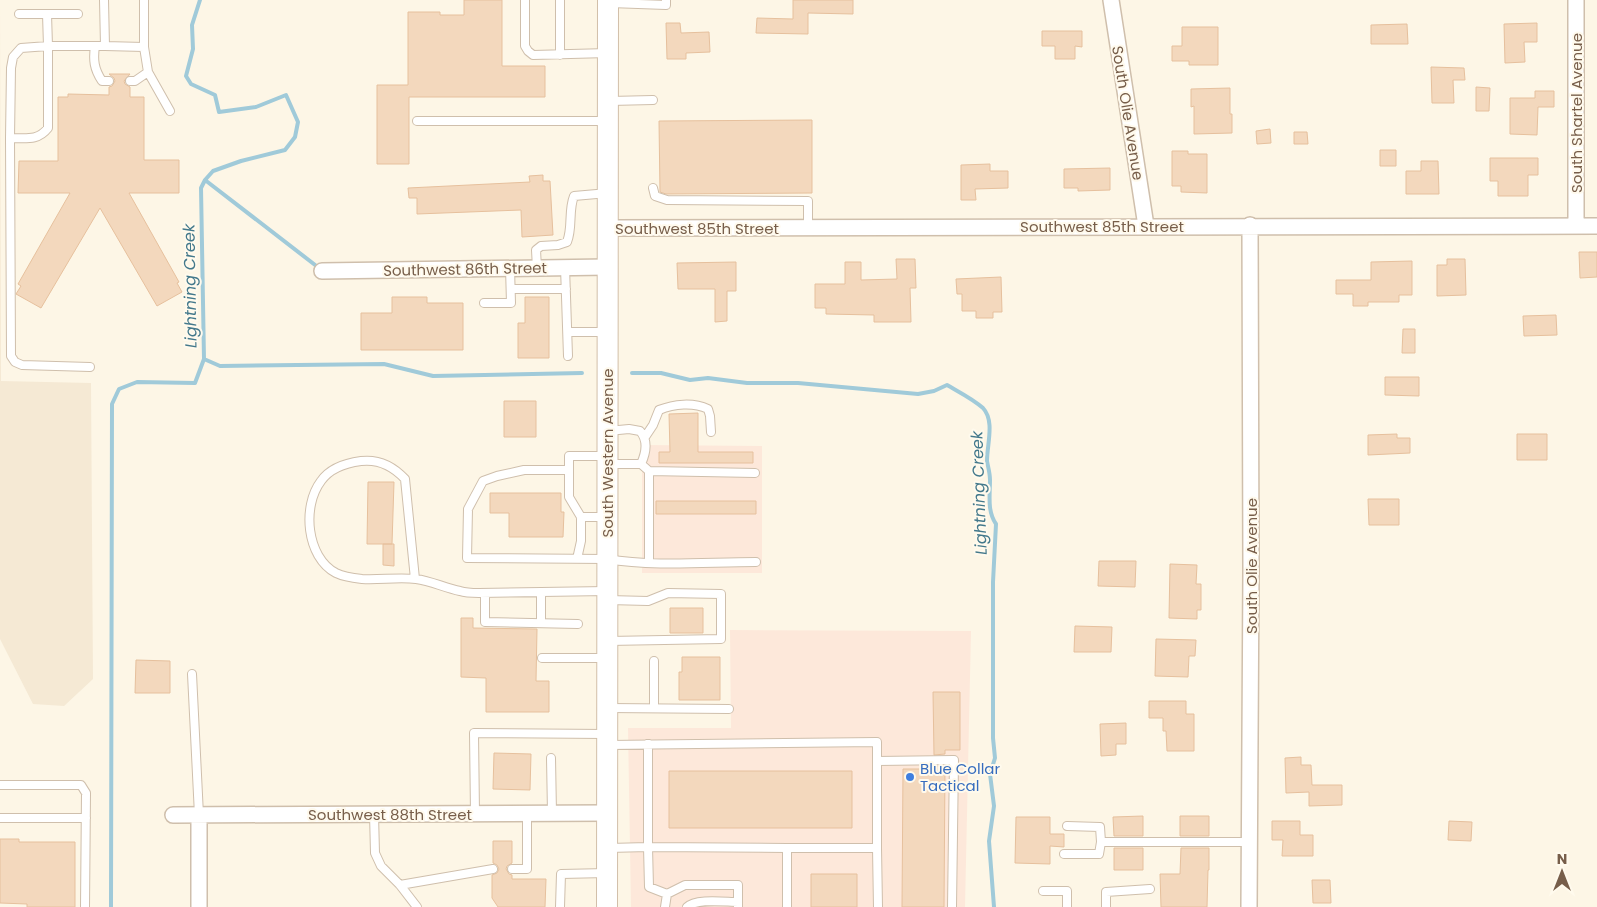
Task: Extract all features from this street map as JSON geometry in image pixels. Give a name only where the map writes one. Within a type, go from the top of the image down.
[{"type":"main road","name":"South Western Avenue","points":[[607,907],[608,1]]},
{"type":"street","name":"South Olie Avenue","points":[[1111,0],[1146,226]]},
{"type":"street","name":"South Shartel Avenue","points":[[1576,0],[1576,226]]},
{"type":"street","name":"South Olie Avenue","points":[[1249,907],[1252,570],[1250,226]]},
{"type":"street","name":"Southwest 85th Street","points":[[608,228],[1597,226]]},
{"type":"street","name":"Southwest 86th Street","points":[[322,271],[607,267]]},
{"type":"street","name":"Southwest 88th Street","points":[[173,815],[606,813]]},
{"type":"street","points":[[199,815],[199,907]]},
{"type":"lane","points":[[104,0],[105,46]]},
{"type":"lane","points":[[144,0],[144,47],[148,72],[170,111]]},
{"type":"lane","points":[[525,0],[525,46],[533,55],[608,53]]},
{"type":"lane","points":[[560,0],[560,55]]},
{"type":"lane","points":[[608,1],[666,6],[666,0]]},
{"type":"lane","points":[[19,14],[78,14]]},
{"type":"lane","points":[[10,138],[35,138],[42,135],[48,128],[47,14]]},
{"type":"lane","points":[[90,367],[22,365],[14,362],[11,356],[10,68],[13,57],[21,48],[48,46],[144,47]]},
{"type":"lane","points":[[95,46],[93,61],[96,73],[102,81],[109,81]]},
{"type":"lane","points":[[130,81],[135,81],[148,72]]},
{"type":"lane","points":[[608,101],[653,100]]},
{"type":"lane","points":[[418,121],[608,121]]},
{"type":"lane","points":[[654,188],[655,196],[667,200],[808,201],[808,227]]},
{"type":"lane","points":[[537,268],[536,250],[540,246],[558,245],[567,242],[570,233],[571,204],[574,196],[608,193]]},
{"type":"lane","points":[[484,303],[511,303],[510,268]]},
{"type":"lane","points":[[565,268],[568,356]]},
{"type":"lane","points":[[511,289],[566,288]]},
{"type":"lane","points":[[568,332],[607,332]]},
{"type":"lane","points":[[641,464],[645,456],[645,437],[653,425],[658,410],[676,405],[700,405],[708,409],[711,432]]},
{"type":"lane","points":[[607,432],[629,429],[640,431],[645,437]]},
{"type":"lane","points":[[577,559],[581,541],[581,517],[569,497],[569,456],[641,464],[649,471],[755,473]]},
{"type":"lane","points":[[415,579],[405,479],[397,470],[368,460],[348,462],[333,470],[322,480],[315,491],[311,503],[311,531],[314,546],[321,560],[335,573],[349,578],[415,579],[460,591],[486,593],[541,592],[648,601],[668,593],[721,594],[721,639],[606,649],[542,658]]},
{"type":"lane","points":[[569,470],[524,470],[483,481],[468,509],[467,558],[606,559],[626,562],[756,562]]},
{"type":"lane","points":[[649,471],[649,562]]},
{"type":"lane","points":[[581,517],[606,517]]},
{"type":"lane","points":[[541,592],[541,623]]},
{"type":"lane","points":[[486,593],[485,622],[578,624]]},
{"type":"lane","points":[[654,661],[654,708]]},
{"type":"lane","points":[[192,674],[199,815]]},
{"type":"lane","points":[[606,708],[728,709]]},
{"type":"lane","points":[[475,814],[474,732],[648,744],[877,742],[878,907]]},
{"type":"lane","points":[[648,744],[649,886],[667,894]]},
{"type":"lane","points":[[551,758],[552,813]]},
{"type":"lane","points":[[877,761],[954,760],[952,907]]},
{"type":"lane","points":[[0,785],[80,785],[86,793],[85,907]]},
{"type":"lane","points":[[512,869],[527,869],[527,813]]},
{"type":"lane","points":[[374,814],[375,853],[381,866],[417,907]]},
{"type":"lane","points":[[0,818],[86,818]]},
{"type":"lane","points":[[1064,854],[1099,854],[1101,842],[1100,827],[1068,826]]},
{"type":"lane","points":[[1101,842],[1250,842]]},
{"type":"lane","points":[[606,848],[877,848]]},
{"type":"lane","points":[[787,907],[788,848]]},
{"type":"lane","points":[[400,886],[492,869]]},
{"type":"lane","points":[[560,907],[561,874],[607,873]]},
{"type":"lane","points":[[667,894],[685,885],[738,885],[738,904],[696,902],[686,907]]},
{"type":"lane","points":[[1106,907],[1106,892],[1150,889]]},
{"type":"lane","points":[[1043,890],[1067,890],[1067,907]]},
{"type":"lane","points":[[666,907],[667,894]]},
{"type":"shaded area","points":[[0,0],[1,381],[91,383],[93,679],[64,706],[33,704],[0,639]]},
{"type":"shaded area","points":[[642,445],[762,446],[762,573],[642,573]]},
{"type":"shaded area","points":[[730,630],[971,631],[965,907],[631,907],[628,728],[731,728]]},
{"type":"building","points":[[464,0],[502,0],[502,66],[545,66],[545,97],[409,97],[409,164],[377,164],[377,85],[408,85],[408,12],[440,12],[440,15],[464,15]]},
{"type":"building","points":[[793,0],[853,0],[853,14],[808,13],[808,34],[756,33],[757,18],[793,19]]},
{"type":"building","points":[[666,23],[680,23],[681,33],[709,32],[710,52],[686,53],[686,59],[667,59]]},
{"type":"building","points":[[1537,23],[1537,42],[1524,42],[1525,62],[1505,63],[1504,24]]},
{"type":"building","points":[[1407,24],[1408,44],[1371,44],[1371,25]]},
{"type":"building","points":[[1182,27],[1218,27],[1218,65],[1189,65],[1189,61],[1172,61],[1172,46],[1182,46]]},
{"type":"building","points":[[1042,31],[1082,31],[1082,47],[1075,46],[1075,59],[1055,59],[1055,46],[1042,46]]},
{"type":"building","points":[[1431,67],[1464,68],[1465,80],[1453,80],[1454,103],[1432,103]]},
{"type":"building","points":[[109,74],[130,74],[124,81],[130,87],[130,97],[144,97],[144,160],[179,160],[179,193],[129,193],[179,282],[177,283],[182,292],[157,306],[100,208],[41,308],[16,294],[21,286],[18,284],[70,193],[18,193],[19,161],[58,161],[58,97],[68,97],[68,94],[109,95],[109,87],[115,81]]},
{"type":"building","points":[[1476,87],[1490,88],[1489,111],[1476,111]]},
{"type":"building","points":[[1230,88],[1232,133],[1194,134],[1194,106],[1191,107],[1191,89]]},
{"type":"building","points":[[1535,91],[1554,91],[1554,107],[1538,107],[1537,135],[1510,134],[1510,98],[1535,98]]},
{"type":"building","points":[[812,120],[812,193],[666,194],[660,192],[659,121]]},
{"type":"building","points":[[1270,129],[1271,143],[1257,144],[1256,131]]},
{"type":"building","points":[[1294,132],[1307,132],[1308,144],[1294,144]]},
{"type":"building","points":[[1380,150],[1396,150],[1396,166],[1380,166]]},
{"type":"building","points":[[1172,151],[1188,151],[1188,154],[1207,154],[1207,193],[1181,192],[1181,186],[1172,186]]},
{"type":"building","points":[[1490,158],[1538,158],[1538,175],[1528,175],[1528,196],[1498,196],[1498,181],[1490,181]]},
{"type":"building","points":[[1421,161],[1438,161],[1439,194],[1406,194],[1406,171],[1421,171]]},
{"type":"building","points":[[990,164],[990,171],[1008,171],[1008,188],[975,189],[976,200],[961,200],[961,165]]},
{"type":"building","points":[[1110,168],[1110,190],[1078,191],[1078,188],[1064,188],[1064,169]]},
{"type":"building","points":[[543,175],[543,181],[550,181],[553,235],[522,237],[521,210],[417,214],[417,198],[409,198],[408,188],[530,182],[529,176]]},
{"type":"building","points":[[1579,252],[1597,252],[1597,277],[1580,278]]},
{"type":"building","points":[[896,259],[915,259],[916,288],[910,288],[911,322],[874,322],[874,315],[826,314],[826,308],[815,308],[815,284],[845,284],[845,262],[861,262],[861,280],[897,279]]},
{"type":"building","points":[[1447,259],[1465,259],[1466,295],[1437,296],[1437,265],[1447,265]]},
{"type":"building","points":[[1412,261],[1412,295],[1399,295],[1399,302],[1368,302],[1368,306],[1353,306],[1353,294],[1336,294],[1336,280],[1371,280],[1371,262]]},
{"type":"building","points":[[736,262],[736,291],[727,291],[727,321],[715,322],[715,289],[678,289],[677,263]]},
{"type":"building","points":[[1001,277],[1002,312],[993,312],[993,318],[976,318],[976,311],[962,311],[962,294],[957,294],[956,279]]},
{"type":"building","points":[[392,297],[427,297],[427,303],[463,303],[463,350],[361,350],[361,313],[392,313]]},
{"type":"building","points":[[525,297],[549,297],[549,358],[518,358],[518,323],[525,323]]},
{"type":"building","points":[[1556,315],[1557,335],[1524,336],[1523,316]]},
{"type":"building","points":[[1403,329],[1415,329],[1415,353],[1402,353]]},
{"type":"building","points":[[1385,377],[1419,377],[1419,396],[1385,395]]},
{"type":"building","points":[[504,401],[536,401],[536,437],[504,437]]},
{"type":"building","points":[[698,413],[698,452],[753,452],[753,463],[659,463],[659,452],[670,452],[669,414]]},
{"type":"building","points":[[1397,434],[1397,438],[1410,438],[1410,453],[1368,455],[1368,435]]},
{"type":"building","points":[[1517,434],[1547,434],[1547,460],[1517,460]]},
{"type":"building","points":[[368,482],[394,482],[392,544],[394,544],[394,566],[383,565],[383,544],[367,544]]},
{"type":"building","points":[[490,493],[561,493],[561,512],[564,512],[563,537],[509,537],[509,513],[490,513]]},
{"type":"building","points":[[1368,499],[1399,499],[1399,525],[1369,525]]},
{"type":"building","points":[[656,501],[756,501],[756,514],[656,514]]},
{"type":"building","points":[[1099,561],[1136,561],[1135,587],[1098,586]]},
{"type":"building","points":[[1170,564],[1197,565],[1196,584],[1201,584],[1201,610],[1197,610],[1197,619],[1169,618]]},
{"type":"building","points":[[670,608],[703,608],[703,633],[670,633]]},
{"type":"building","points":[[461,618],[473,618],[473,628],[537,629],[536,681],[549,681],[549,712],[486,712],[486,678],[461,677]]},
{"type":"building","points":[[1075,626],[1112,627],[1111,652],[1074,652]]},
{"type":"building","points":[[1156,639],[1196,640],[1195,656],[1189,656],[1188,677],[1155,676]]},
{"type":"building","points":[[682,657],[720,657],[720,700],[679,700],[679,672],[682,672]]},
{"type":"building","points":[[136,660],[170,661],[170,693],[135,693]]},
{"type":"building","points":[[933,692],[960,692],[960,750],[945,750],[945,754],[934,755]]},
{"type":"building","points":[[1149,701],[1186,701],[1186,714],[1194,714],[1194,751],[1167,751],[1166,731],[1163,731],[1163,718],[1149,718]]},
{"type":"building","points":[[1126,723],[1126,744],[1116,744],[1116,755],[1101,756],[1100,724]]},
{"type":"building","points":[[494,753],[531,754],[530,790],[493,789]]},
{"type":"building","points":[[1301,757],[1301,765],[1311,765],[1312,785],[1342,785],[1342,805],[1309,806],[1309,792],[1286,793],[1285,758]]},
{"type":"building","points":[[934,766],[945,766],[944,907],[902,907],[903,769],[934,769]]},
{"type":"building","points":[[669,771],[852,771],[852,828],[669,828]]},
{"type":"building","points":[[1143,816],[1143,836],[1114,836],[1113,817]]},
{"type":"building","points":[[1180,816],[1209,816],[1209,836],[1180,836]]},
{"type":"building","points":[[1016,817],[1050,817],[1050,834],[1064,834],[1064,847],[1050,846],[1050,864],[1015,863]]},
{"type":"building","points":[[1272,821],[1300,821],[1300,835],[1313,835],[1313,856],[1282,856],[1283,840],[1272,840]]},
{"type":"building","points":[[1449,821],[1472,822],[1471,841],[1448,840]]},
{"type":"building","points":[[0,839],[19,839],[19,842],[75,842],[75,907],[27,907],[27,904],[0,903]]},
{"type":"building","points":[[493,841],[512,841],[512,863],[506,869],[512,875],[512,879],[546,879],[545,907],[498,907],[492,898],[492,875],[497,873],[499,869],[493,863]]},
{"type":"building","points":[[1114,848],[1143,848],[1143,870],[1114,870]]},
{"type":"building","points":[[1181,848],[1209,848],[1207,907],[1161,907],[1160,874],[1180,874]]},
{"type":"building","points":[[811,874],[857,874],[857,907],[811,907]]},
{"type":"building","points":[[1312,880],[1330,880],[1331,903],[1313,903]]},
{"type":"waterway","points":[[111,907],[112,404],[119,389],[137,382],[195,383],[204,359],[201,188],[213,171],[241,161],[285,150],[295,137],[298,122],[286,95],[256,107],[219,112],[215,95],[191,84],[186,76],[193,49],[192,25],[200,0]]},
{"type":"waterway","points":[[205,180],[319,268]]},
{"type":"waterway","name":"Lightning Creek","points":[[204,359],[220,366],[384,364],[433,376],[582,373]]},
{"type":"waterway","name":"Lightning Creek","points":[[632,373],[661,373],[690,380],[708,378],[747,383],[798,383],[918,394],[934,391],[947,385],[975,402],[987,413],[990,426],[987,461],[990,477],[990,503],[991,514],[996,524],[993,582],[993,738],[995,758],[990,774],[994,806],[989,841],[994,907]]},
{"type":"place","name":"Blue Collar Tactical","points":[[910,777]]}]
